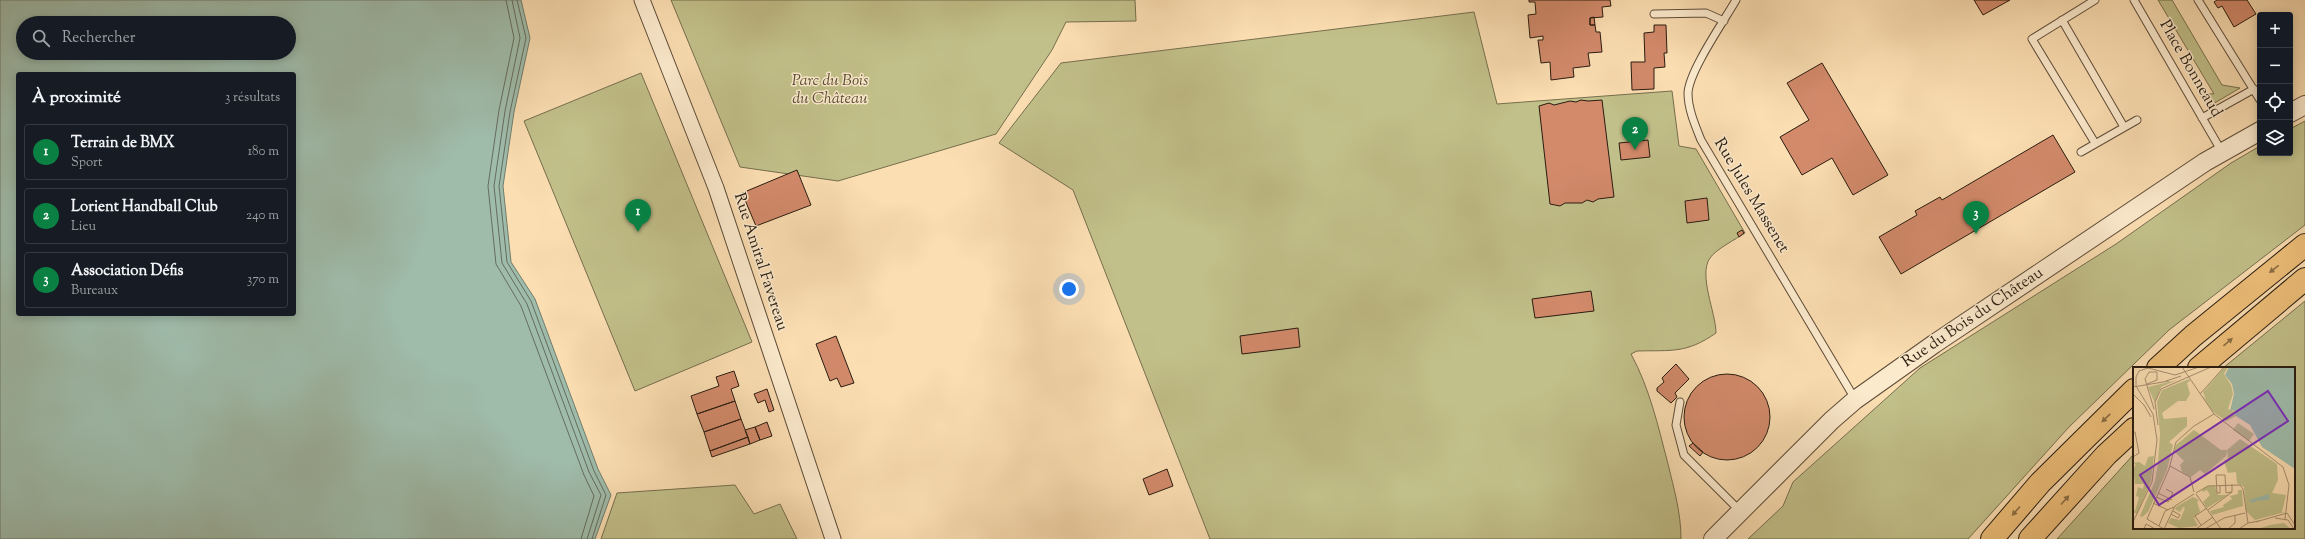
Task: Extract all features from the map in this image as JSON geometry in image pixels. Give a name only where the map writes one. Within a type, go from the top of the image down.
[{"type":"highway","points":[[2159,367],[2193,336],[2305,245]]},
{"type":"highway","points":[[2199,367],[2305,279]]},
{"type":"highway","points":[[1992,539],[2040,483],[2133,391]]},
{"type":"highway","points":[[2030,539],[2106,455],[2133,430]]},
{"type":"street","name":"Rue Amiral Favereau","points":[[642,0],[716,188],[833,539]]},
{"type":"street","points":[[2293,111],[2305,105]]},
{"type":"street","name":"Rue du Bois du Château","points":[[1713,539],[1832,420],[1856,400],[2039,273],[2222,152],[2257,133]]},
{"type":"lane","name":"Rue Jules Massenet","points":[[1736,0],[1693,75],[1688,92],[1690,108],[1695,125],[1701,140],[1856,400]]},
{"type":"lane","points":[[2095,0],[2084,3],[2062,20],[2032,39],[2095,143]]},
{"type":"lane","name":"Place Bonneaud","points":[[2134,0],[2222,152]]},
{"type":"lane","points":[[2198,0],[2257,94]]},
{"type":"lane","points":[[1654,14],[1706,13],[1724,21]]},
{"type":"lane","points":[[2062,20],[2124,127]]},
{"type":"lane","points":[[2202,118],[2254,89]]},
{"type":"lane","points":[[2080,152],[2137,120]]},
{"type":"lane","points":[[1680,402],[1676,425],[1684,455],[1741,512]]},
{"type":"green space","name":"Parc du Bois du Château","points":[[671,0],[1135,0],[1136,21],[1066,22],[1052,50],[996,134],[838,181],[740,167]]},
{"type":"green space","points":[[2158,0],[2172,0],[2222,85],[2240,88],[2208,107],[2199,93],[2214,94]]},
{"type":"green space","points":[[1474,12],[1497,104],[1672,91],[1679,146],[1696,149],[1745,233],[1716,252],[1710,258],[1707,265],[1706,274],[1708,294],[1716,333],[1696,345],[1687,348],[1678,350],[1637,351],[1631,354],[1638,367],[1657,422],[1677,501],[1681,539],[1210,539],[1073,190],[999,143],[1061,63]]},
{"type":"green space","points":[[641,73],[752,342],[635,391],[524,121]]},
{"type":"green space","points":[[2305,121],[2305,225],[2169,330],[2069,427],[1968,539],[1748,539],[1783,506],[1793,482],[1920,368],[2116,244],[2231,163],[2257,148],[2257,156],[2293,156],[2293,127]]},
{"type":"green space","points":[[2305,301],[2305,539],[2057,539],[2133,455],[2133,529],[2295,529],[2295,367],[2224,367]]},
{"type":"green space","points":[[735,485],[754,514],[780,504],[797,539],[601,539],[617,493]]},
{"type":"water","points":[[0,0],[521,0],[530,38],[514,112],[503,186],[511,262],[535,299],[598,469],[611,495],[595,539],[0,539]]},
{"type":"building","points":[[1529,0],[1610,0],[1611,6],[1602,7],[1603,17],[1590,18],[1590,25],[1595,25],[1596,32],[1600,32],[1602,52],[1588,53],[1590,66],[1573,68],[1574,77],[1551,80],[1550,62],[1541,63],[1538,40],[1543,40],[1543,36],[1530,38],[1528,15],[1536,14],[1535,2],[1529,2]]},
{"type":"building","points":[[1974,0],[2010,0],[1983,15]]},
{"type":"building","points":[[2217,0],[2247,0],[2256,14],[2234,27],[2222,6],[2218,8],[2214,2]]},
{"type":"building","points":[[1594,17],[1595,25],[1590,25],[1590,18]]},
{"type":"building","points":[[1654,25],[1666,25],[1667,53],[1664,53],[1665,67],[1654,68],[1654,89],[1632,90],[1631,62],[1645,62],[1644,33],[1654,32]]},
{"type":"building","points":[[1822,63],[1888,175],[1853,195],[1832,158],[1802,175],[1780,137],[1809,120],[1787,83]]},
{"type":"building","points":[[1581,100],[1602,100],[1614,197],[1598,199],[1593,202],[1587,200],[1582,203],[1565,203],[1560,206],[1550,204],[1539,106],[1549,103],[1554,105]]},
{"type":"building","points":[[2053,135],[2075,172],[1901,274],[1879,237],[1917,215],[1915,211],[1940,197],[1942,200]]},
{"type":"building","points":[[1648,140],[1650,157],[1621,160],[1619,143]]},
{"type":"building","points":[[797,170],[811,205],[756,226],[742,193]]},
{"type":"building","points":[[1707,198],[1709,220],[1687,223],[1685,201]]},
{"type":"building","points":[[1742,230],[1744,233],[1739,237],[1737,233]]},
{"type":"building","points":[[1591,291],[1594,311],[1535,318],[1532,299]]},
{"type":"building","points":[[1298,328],[1300,347],[1242,354],[1240,336]]},
{"type":"building","points":[[836,336],[854,383],[841,387],[837,378],[830,381],[816,344]]},
{"type":"building","points":[[1676,364],[1689,379],[1675,393],[1677,397],[1671,403],[1657,391],[1657,388],[1664,382],[1662,378]]},
{"type":"building","points":[[734,371],[739,386],[731,389],[735,401],[697,414],[691,396],[719,386],[716,377]]},
{"type":"building","points":[[1727,374],[1743,377],[1751,381],[1763,393],[1767,401],[1770,417],[1767,433],[1763,441],[1751,453],[1743,457],[1727,460],[1711,457],[1703,453],[1691,441],[1687,433],[1684,417],[1687,401],[1691,393],[1703,381],[1711,377]]},
{"type":"building","points":[[767,389],[774,410],[769,412],[765,400],[758,403],[754,394]]},
{"type":"building","points":[[735,401],[741,419],[704,432],[697,414]]},
{"type":"building","points":[[741,419],[748,437],[710,451],[704,432]]},
{"type":"building","points":[[767,422],[772,436],[760,440],[755,427]]},
{"type":"building","points":[[755,427],[760,440],[750,444],[745,430]]},
{"type":"building","points":[[748,437],[750,444],[712,457],[710,451]]},
{"type":"building","points":[[1693,443],[1703,452],[1700,456],[1689,446]]},
{"type":"building","points":[[1167,469],[1173,486],[1149,495],[1143,479]]},
{"type":"place","name":"Lorient Handball Club","points":[[1635,150]]},
{"type":"place","name":"Terrain de BMX","points":[[638,232]]},
{"type":"place","name":"Association Défis","points":[[1976,234]]}]
